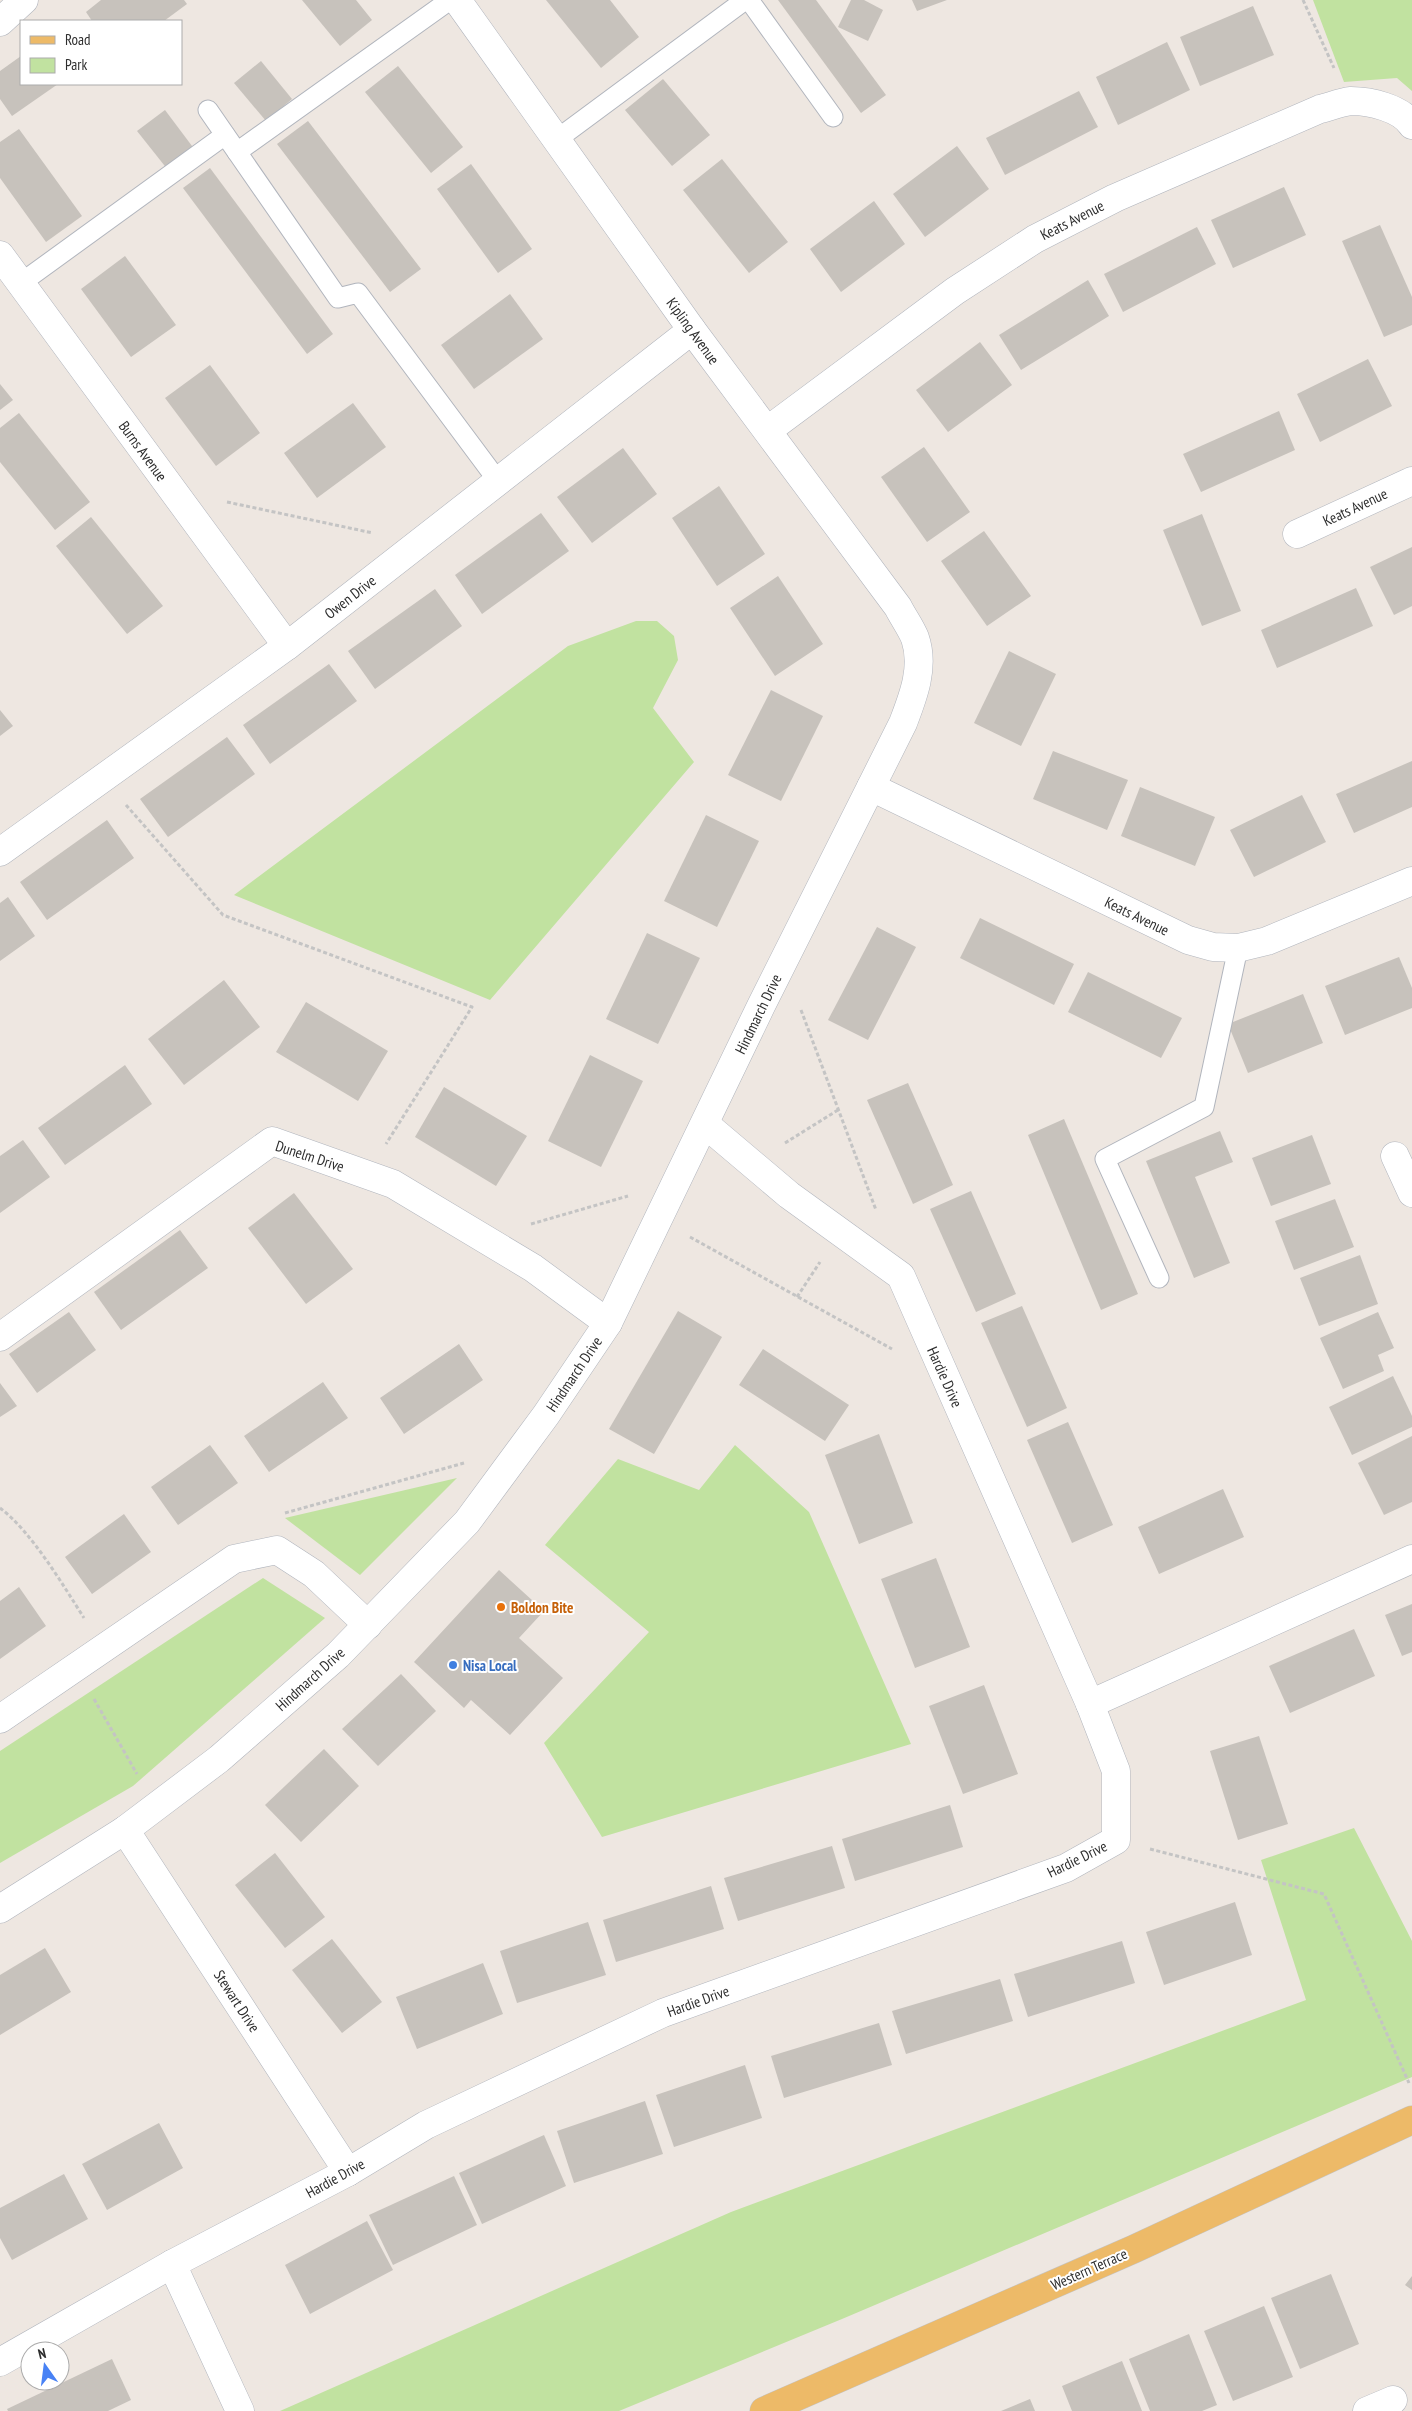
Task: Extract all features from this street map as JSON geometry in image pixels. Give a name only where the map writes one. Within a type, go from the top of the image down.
[{"type":"main road","name":"Western Terrace","points":[[764,2411],[1134,2249],[1412,2120]]},
{"type":"street","points":[[0,22],[24,0]]},
{"type":"street","name":"Kipling Avenue","points":[[457,0],[692,330],[898,607],[915,638],[919,664]]},
{"type":"street","name":"Keats Avenue","points":[[768,430],[955,291],[1035,239],[1115,198],[1320,109],[1349,101],[1373,103],[1387,108],[1412,125]]},
{"type":"street","name":"Burns Avenue","points":[[0,255],[287,646]]},
{"type":"street","name":"Owen Drive","points":[[0,852],[287,646],[692,330]]},
{"type":"street","name":"Keats Avenue","points":[[1297,534],[1412,481]]},
{"type":"street","name":"Hindmarch Drive","points":[[0,1908],[125,1830],[219,1759],[338,1655],[467,1522],[546,1414],[608,1323],[783,963],[903,723],[913,695],[919,664]]},
{"type":"street","name":"Keats Avenue","points":[[871,787],[1188,940],[1213,947],[1238,948],[1266,941],[1412,881]]},
{"type":"street","name":"Hardie Drive","points":[[0,2362],[172,2264],[348,2172],[426,2126],[663,2013],[1066,1868],[1116,1840],[1116,1771],[1090,1704],[901,1276],[789,1195],[705,1124]]},
{"type":"street","name":"Dunelm Drive","points":[[0,1337],[272,1141],[393,1184],[532,1268],[608,1323]]},
{"type":"street","points":[[1395,1156],[1412,1193]]},
{"type":"street","points":[[0,1719],[234,1559],[277,1550],[314,1574],[368,1625]]},
{"type":"street","points":[[1090,1704],[1412,1559]]},
{"type":"street","name":"Stewart Drive","points":[[125,1830],[348,2172]]},
{"type":"street","points":[[172,2264],[240,2411]]},
{"type":"street","points":[[1367,2411],[1393,2400]]},
{"type":"lane","points":[[237,152],[450,0]]},
{"type":"lane","points":[[556,140],[745,0]]},
{"type":"lane","points":[[749,0],[833,117]]},
{"type":"lane","points":[[208,110],[338,298],[358,293],[498,481]]},
{"type":"lane","points":[[21,283],[225,135]]},
{"type":"lane","points":[[1160,1278],[1105,1159],[1204,1107],[1238,948]]},
{"type":"path","points":[[1303,0],[1349,101]]},
{"type":"path","points":[[173,491],[419,543]]},
{"type":"path","points":[[103,778],[224,915],[472,1007],[367,1175]]},
{"type":"path","points":[[783,963],[876,1212]]},
{"type":"path","points":[[751,1163],[838,1110]]},
{"type":"path","points":[[482,1238],[678,1182]]},
{"type":"path","points":[[659,1220],[896,1352]]},
{"type":"path","points":[[277,1515],[466,1462]]},
{"type":"path","points":[[0,1508],[10,1515],[53,1569],[104,1648]]},
{"type":"path","points":[[76,1667],[157,1806]]},
{"type":"path","points":[[1116,1840],[1324,1894],[1412,2090]]},
{"type":"green space","points":[[1313,0],[1412,0],[1412,91],[1397,78],[1344,82]]},
{"type":"green space","points":[[636,621],[657,621],[674,636],[678,660],[653,708],[694,762],[490,1000],[234,895],[568,646]]},
{"type":"green space","points":[[735,1445],[809,1512],[911,1744],[602,1837],[544,1743],[649,1632],[545,1545],[618,1459],[699,1490]]},
{"type":"green space","points":[[457,1478],[360,1575],[285,1518]]},
{"type":"green space","points":[[263,1578],[325,1618],[133,1786],[0,1863],[0,1751]]},
{"type":"green space","points":[[1354,1828],[1412,1941],[1412,2077],[842,2319],[619,2411],[280,2411],[731,2212],[1306,2000],[1261,1860]]},
{"type":"building","points":[[101,0],[184,0],[187,4],[165,20],[91,20],[86,12]]},
{"type":"building","points":[[302,0],[356,0],[372,20],[340,46]]},
{"type":"building","points":[[546,0],[610,0],[639,37],[601,68]]},
{"type":"building","points":[[778,0],[816,0],[886,95],[861,113]]},
{"type":"building","points":[[851,0],[864,0],[883,10],[868,41],[838,27]]},
{"type":"building","points":[[912,0],[947,0],[917,11]]},
{"type":"building","points":[[1253,6],[1274,55],[1200,86],[1180,37]]},
{"type":"building","points":[[1167,42],[1190,90],[1118,125],[1096,77]]},
{"type":"building","points":[[20,57],[20,85],[57,85],[12,116],[0,99],[0,71]]},
{"type":"building","points":[[261,61],[292,99],[266,121],[234,83]]},
{"type":"building","points":[[398,66],[463,147],[431,173],[365,92]]},
{"type":"building","points":[[663,79],[710,135],[672,166],[625,110]]},
{"type":"building","points":[[1079,91],[1098,127],[1005,175],[986,138]]},
{"type":"building","points":[[165,110],[195,150],[168,170],[137,131]]},
{"type":"building","points":[[308,121],[421,269],[390,292],[277,144]]},
{"type":"building","points":[[19,129],[82,216],[46,242],[0,178],[0,142]]},
{"type":"building","points":[[957,146],[989,189],[925,237],[893,194]]},
{"type":"building","points":[[722,159],[788,242],[749,273],[683,190]]},
{"type":"building","points":[[471,164],[532,249],[498,273],[437,189]]},
{"type":"building","points":[[210,168],[333,334],[307,354],[183,188]]},
{"type":"building","points":[[1284,187],[1306,235],[1233,268],[1211,220]]},
{"type":"building","points":[[874,201],[905,244],[841,292],[810,249]]},
{"type":"building","points":[[1380,225],[1412,297],[1412,325],[1384,337],[1342,241]]},
{"type":"building","points":[[1197,227],[1216,264],[1123,312],[1104,274]]},
{"type":"building","points":[[125,256],[176,325],[131,357],[81,289]]},
{"type":"building","points":[[1088,280],[1109,316],[1021,370],[999,335]]},
{"type":"building","points":[[510,294],[543,339],[474,389],[441,345]]},
{"type":"building","points":[[980,342],[1012,385],[948,432],[916,390]]},
{"type":"building","points":[[1368,359],[1392,406],[1320,442],[1297,394]]},
{"type":"building","points":[[210,365],[260,433],[216,466],[165,398]]},
{"type":"building","points":[[0,384],[13,400],[0,410]]},
{"type":"building","points":[[353,403],[386,447],[317,498],[284,453]]},
{"type":"building","points":[[1279,411],[1295,450],[1201,492],[1183,454]]},
{"type":"building","points":[[19,413],[90,502],[55,530],[0,462],[0,428]]},
{"type":"building","points":[[924,447],[970,512],[927,542],[881,477]]},
{"type":"building","points":[[623,448],[657,494],[592,543],[557,497]]},
{"type":"building","points":[[719,486],[765,554],[717,586],[672,518]]},
{"type":"building","points":[[541,513],[569,551],[482,614],[455,575]]},
{"type":"building","points":[[1202,514],[1241,611],[1202,626],[1163,530]]},
{"type":"building","points":[[91,517],[163,606],[127,634],[56,546]]},
{"type":"building","points":[[984,531],[1031,596],[987,626],[941,561]]},
{"type":"building","points":[[1412,547],[1412,606],[1394,615],[1370,567]]},
{"type":"building","points":[[778,576],[823,644],[775,676],[730,608]]},
{"type":"building","points":[[1356,588],[1373,626],[1277,668],[1261,630]]},
{"type":"building","points":[[435,589],[462,626],[375,689],[348,651]]},
{"type":"building","points":[[1009,651],[1056,674],[1021,746],[974,723]]},
{"type":"building","points":[[329,664],[357,701],[270,764],[243,725]]},
{"type":"building","points":[[771,690],[823,716],[781,801],[728,775]]},
{"type":"building","points":[[0,710],[13,726],[0,736]]},
{"type":"building","points":[[227,737],[255,774],[168,837],[140,799]]},
{"type":"building","points":[[1053,751],[1128,780],[1107,830],[1033,799]]},
{"type":"building","points":[[1412,761],[1412,807],[1354,833],[1336,794]]},
{"type":"building","points":[[1140,787],[1215,817],[1195,866],[1121,836]]},
{"type":"building","points":[[1302,795],[1326,842],[1254,877],[1230,830]]},
{"type":"building","points":[[706,815],[759,841],[717,927],[664,901]]},
{"type":"building","points":[[107,820],[134,858],[47,920],[20,882]]},
{"type":"building","points":[[8,897],[35,936],[0,961],[0,903]]},
{"type":"building","points":[[980,918],[1074,964],[1054,1005],[960,958]]},
{"type":"building","points":[[877,927],[916,947],[868,1040],[828,1020]]},
{"type":"building","points":[[647,933],[700,958],[658,1044],[606,1019]]},
{"type":"building","points":[[1399,957],[1412,988],[1412,1008],[1345,1035],[1325,986]]},
{"type":"building","points":[[1088,972],[1182,1018],[1161,1058],[1068,1012]]},
{"type":"building","points":[[224,980],[260,1027],[184,1085],[148,1039]]},
{"type":"building","points":[[1303,994],[1323,1043],[1248,1073],[1228,1024]]},
{"type":"building","points":[[306,1002],[388,1051],[358,1101],[276,1052]]},
{"type":"building","points":[[590,1055],[643,1081],[601,1167],[548,1141]]},
{"type":"building","points":[[125,1065],[152,1104],[65,1165],[38,1128]]},
{"type":"building","points":[[908,1083],[953,1185],[913,1204],[867,1100]]},
{"type":"building","points":[[444,1087],[527,1136],[496,1186],[415,1137]]},
{"type":"building","points":[[1064,1119],[1138,1294],[1101,1310],[1028,1135]]},
{"type":"building","points":[[1220,1131],[1233,1162],[1195,1177],[1230,1263],[1194,1278],[1146,1161]]},
{"type":"building","points":[[1312,1135],[1331,1184],[1271,1206],[1252,1158]]},
{"type":"building","points":[[23,1140],[50,1177],[0,1213],[0,1156]]},
{"type":"building","points":[[971,1191],[1016,1294],[976,1312],[930,1209]]},
{"type":"building","points":[[294,1193],[353,1269],[306,1304],[248,1228]]},
{"type":"building","points":[[1335,1199],[1354,1247],[1294,1270],[1275,1221]]},
{"type":"building","points":[[180,1230],[208,1268],[121,1330],[94,1292]]},
{"type":"building","points":[[1360,1255],[1378,1304],[1319,1326],[1300,1278]]},
{"type":"building","points":[[1022,1306],[1067,1408],[1027,1427],[981,1323]]},
{"type":"building","points":[[678,1311],[722,1337],[654,1454],[609,1429]]},
{"type":"building","points":[[69,1312],[96,1350],[37,1393],[9,1354]]},
{"type":"building","points":[[1378,1312],[1394,1348],[1378,1355],[1384,1371],[1343,1389],[1320,1338]]},
{"type":"building","points":[[459,1344],[483,1380],[404,1434],[380,1398]]},
{"type":"building","points":[[763,1349],[849,1405],[825,1441],[739,1385]]},
{"type":"building","points":[[1393,1376],[1412,1416],[1412,1427],[1352,1455],[1329,1407]]},
{"type":"building","points":[[323,1382],[348,1418],[269,1472],[244,1436]]},
{"type":"building","points":[[0,1383],[17,1406],[0,1417]]},
{"type":"building","points":[[1068,1422],[1113,1525],[1072,1543],[1027,1440]]},
{"type":"building","points":[[879,1434],[913,1523],[859,1544],[825,1455]]},
{"type":"building","points":[[1412,1436],[1412,1502],[1384,1515],[1358,1463]]},
{"type":"building","points":[[210,1445],[238,1483],[178,1525],[151,1487]]},
{"type":"building","points":[[1223,1489],[1244,1537],[1159,1574],[1138,1527]]},
{"type":"building","points":[[124,1514],[151,1552],[92,1594],[65,1557]]},
{"type":"building","points":[[936,1558],[970,1647],[915,1668],[881,1579]]},
{"type":"building","points":[[499,1570],[544,1611],[519,1638],[563,1678],[510,1735],[471,1700],[464,1708],[414,1662]]},
{"type":"building","points":[[19,1587],[46,1626],[0,1659],[0,1601]]},
{"type":"building","points":[[1412,1604],[1412,1652],[1402,1656],[1385,1615]]},
{"type":"building","points":[[1354,1629],[1375,1676],[1290,1713],[1269,1666]]},
{"type":"building","points":[[401,1674],[436,1711],[378,1766],[342,1729]]},
{"type":"building","points":[[984,1685],[1018,1774],[963,1794],[929,1706]]},
{"type":"building","points":[[1259,1736],[1288,1824],[1238,1840],[1210,1751]]},
{"type":"building","points":[[324,1749],[359,1786],[301,1842],[265,1805]]},
{"type":"building","points":[[950,1805],[963,1847],[855,1881],[842,1839]]},
{"type":"building","points":[[832,1846],[845,1888],[738,1921],[724,1878]]},
{"type":"building","points":[[275,1853],[325,1917],[285,1948],[235,1885]]},
{"type":"building","points":[[711,1886],[724,1929],[616,1962],[603,1920]]},
{"type":"building","points":[[1235,1902],[1252,1955],[1164,1985],[1146,1932]]},
{"type":"building","points":[[588,1922],[606,1975],[517,2003],[500,1951]]},
{"type":"building","points":[[332,1939],[382,2002],[342,2033],[292,1970]]},
{"type":"building","points":[[1122,1941],[1135,1983],[1028,2017],[1014,1974]]},
{"type":"building","points":[[45,1948],[71,1992],[0,2035],[0,1975]]},
{"type":"building","points":[[483,1963],[503,2014],[417,2049],[396,1997]]},
{"type":"building","points":[[1000,1979],[1013,2021],[906,2054],[892,2011]]},
{"type":"building","points":[[879,2023],[892,2065],[784,2098],[771,2056]]},
{"type":"building","points":[[745,2065],[762,2118],[674,2147],[656,2095]]},
{"type":"building","points":[[645,2101],[663,2154],[574,2183],[557,2131]]},
{"type":"building","points":[[159,2123],[183,2168],[107,2210],[82,2164]]},
{"type":"building","points":[[544,2135],[566,2186],[482,2224],[459,2173]]},
{"type":"building","points":[[64,2174],[88,2219],[12,2260],[0,2238],[0,2208]]},
{"type":"building","points":[[454,2176],[477,2225],[393,2265],[369,2215]]},
{"type":"building","points":[[367,2221],[393,2270],[310,2314],[285,2265]]},
{"type":"building","points":[[1331,2274],[1359,2344],[1300,2369],[1271,2298]]},
{"type":"building","points":[[1412,2276],[1412,2290],[1405,2285]]},
{"type":"building","points":[[1264,2306],[1293,2377],[1233,2401],[1204,2331]]},
{"type":"building","points":[[1189,2334],[1217,2405],[1202,2411],[1150,2411],[1129,2359]]},
{"type":"building","points":[[112,2359],[131,2400],[108,2411],[8,2411],[7,2409],[45,2391],[70,2391],[70,2379]]},
{"type":"building","points":[[1122,2361],[1142,2411],[1072,2411],[1062,2386]]},
{"type":"building","points":[[1030,2399],[1035,2411],[1001,2411]]},
{"type":"place","name":"Boldon Bite","points":[[501,1607]]},
{"type":"place","name":"Nisa Local","points":[[453,1665]]}]
